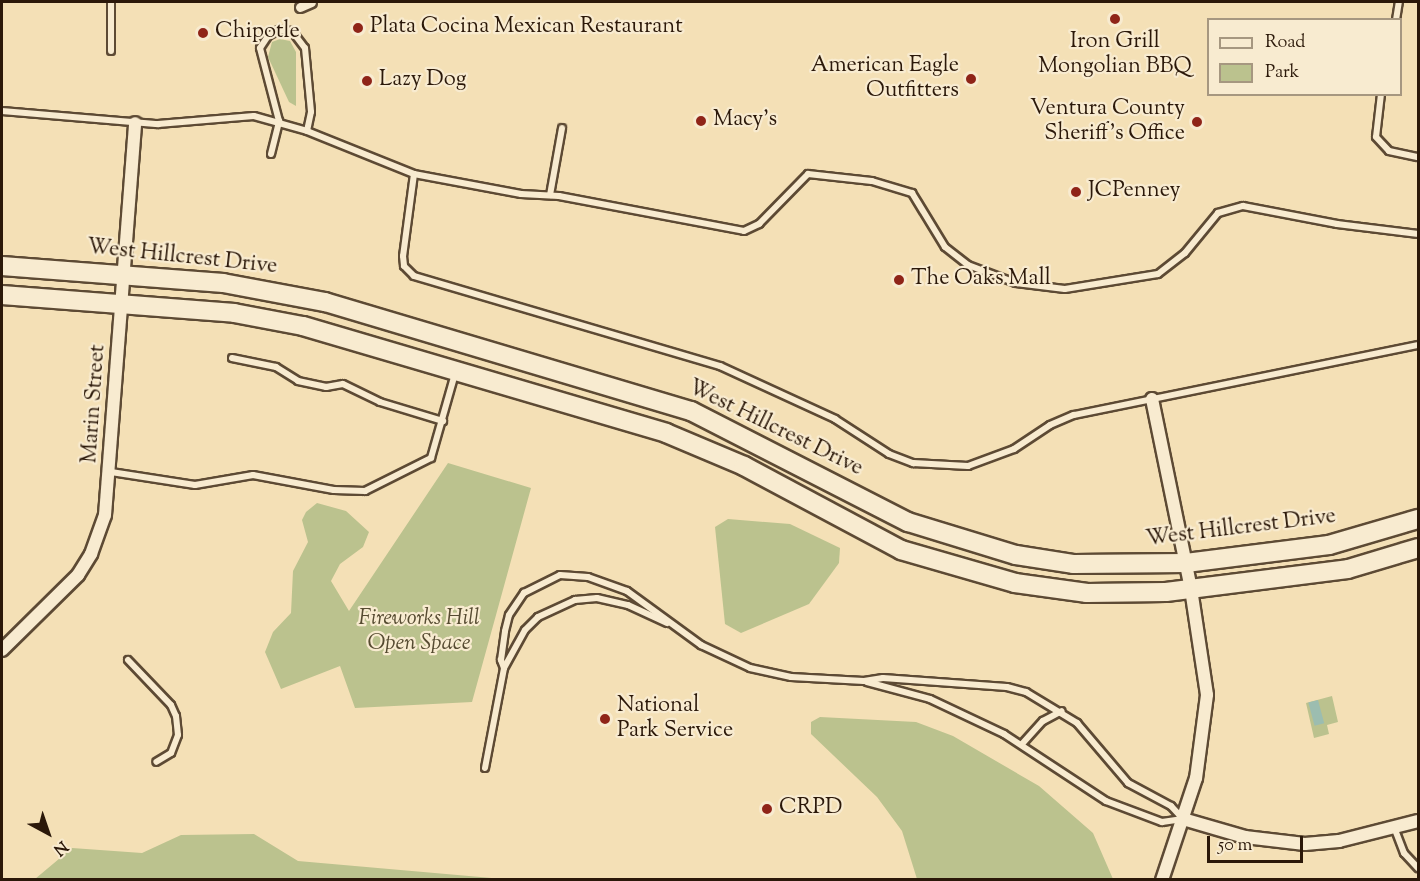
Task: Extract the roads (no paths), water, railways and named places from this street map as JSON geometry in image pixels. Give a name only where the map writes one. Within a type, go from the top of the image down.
[{"type":"main road","name":"West Hillcrest Drive","points":[[2,266],[223,283],[288,293],[653,398],[734,430],[908,522],[979,546],[1074,564],[1186,563],[1329,545],[1419,519]]},
{"type":"main road","points":[[2,295],[234,313],[289,322],[705,448],[902,550],[972,574],[1087,593],[1191,590],[1348,569],[1419,548]]},
{"type":"street","points":[[300,8],[311,2]]},
{"type":"street","name":"Marin Street","points":[[2,650],[61,595],[92,554],[105,515],[111,472],[135,123]]},
{"type":"street","points":[[1152,399],[1186,563],[1207,695],[1204,741],[1183,819],[1162,879]]},
{"type":"street","points":[[1183,819],[1245,837],[1305,844],[1339,841],[1419,821]]},
{"type":"lane","points":[[111,2],[111,51]]},
{"type":"lane","points":[[1396,18],[1399,2]]},
{"type":"lane","points":[[271,154],[279,121],[260,48],[268,36],[279,30],[292,31],[305,48],[311,112],[307,132]]},
{"type":"lane","points":[[1381,96],[1376,137],[1389,151],[1419,157]]},
{"type":"lane","points":[[2,111],[135,123],[254,116],[279,121],[414,174],[521,194],[550,195],[744,231],[759,224],[807,174],[872,181],[912,194],[945,247],[968,265],[1016,283],[1065,289],[1158,274],[1185,253],[1210,221],[1226,208],[1243,206],[1337,224],[1419,234]]},
{"type":"lane","points":[[550,195],[562,128]]},
{"type":"lane","points":[[414,174],[403,256],[404,266],[414,276],[720,366],[835,419],[889,454],[914,463],[950,467],[975,464],[1014,449],[1062,419],[1419,345]]},
{"type":"lane","points":[[232,358],[276,367],[298,381],[326,387],[344,384],[380,402],[443,421]]},
{"type":"lane","points":[[111,472],[195,485],[253,474],[334,490],[365,491],[431,458],[456,371]]},
{"type":"lane","points":[[504,668],[501,660],[510,615],[524,592],[546,579],[575,575],[605,582],[658,611],[667,623]]},
{"type":"lane","points":[[485,768],[504,668],[525,630],[538,617],[575,600],[610,599],[667,623],[723,657],[750,668],[791,676],[864,681],[930,699],[1022,744],[1106,801],[1162,822],[1183,819]]},
{"type":"lane","points":[[128,660],[171,705],[176,716],[178,735],[171,753],[156,762]]},
{"type":"lane","points":[[864,681],[883,678],[1007,687],[1039,697],[1062,711],[1092,739],[1128,783],[1171,806],[1183,819]]},
{"type":"lane","points":[[1022,744],[1043,721],[1062,711]]},
{"type":"lane","points":[[1394,827],[1404,853],[1419,868]]},
{"type":"place","name":"Iron Grill Mongolian BBQ","points":[[1115,19]]},
{"type":"place","name":"Plata Cocina Mexican Restaurant","points":[[358,28]]},
{"type":"place","name":"Chipotle","points":[[203,33]]},
{"type":"place","name":"American Eagle Outfitters","points":[[971,79]]},
{"type":"place","name":"Lazy Dog","points":[[367,81]]},
{"type":"place","name":"Macy's","points":[[701,121]]},
{"type":"place","name":"Ventura County Sheriff's Office","points":[[1197,122]]},
{"type":"place","name":"JCPenney","points":[[1076,192]]},
{"type":"place","name":"The Oaks Mall","points":[[899,280]]},
{"type":"place","name":"National Park Service","points":[[605,719]]},
{"type":"place","name":"CRPD","points":[[767,809]]},
{"type":"park label","name":"Fireworks Hill Open Space","points":[[419,632]]}]
